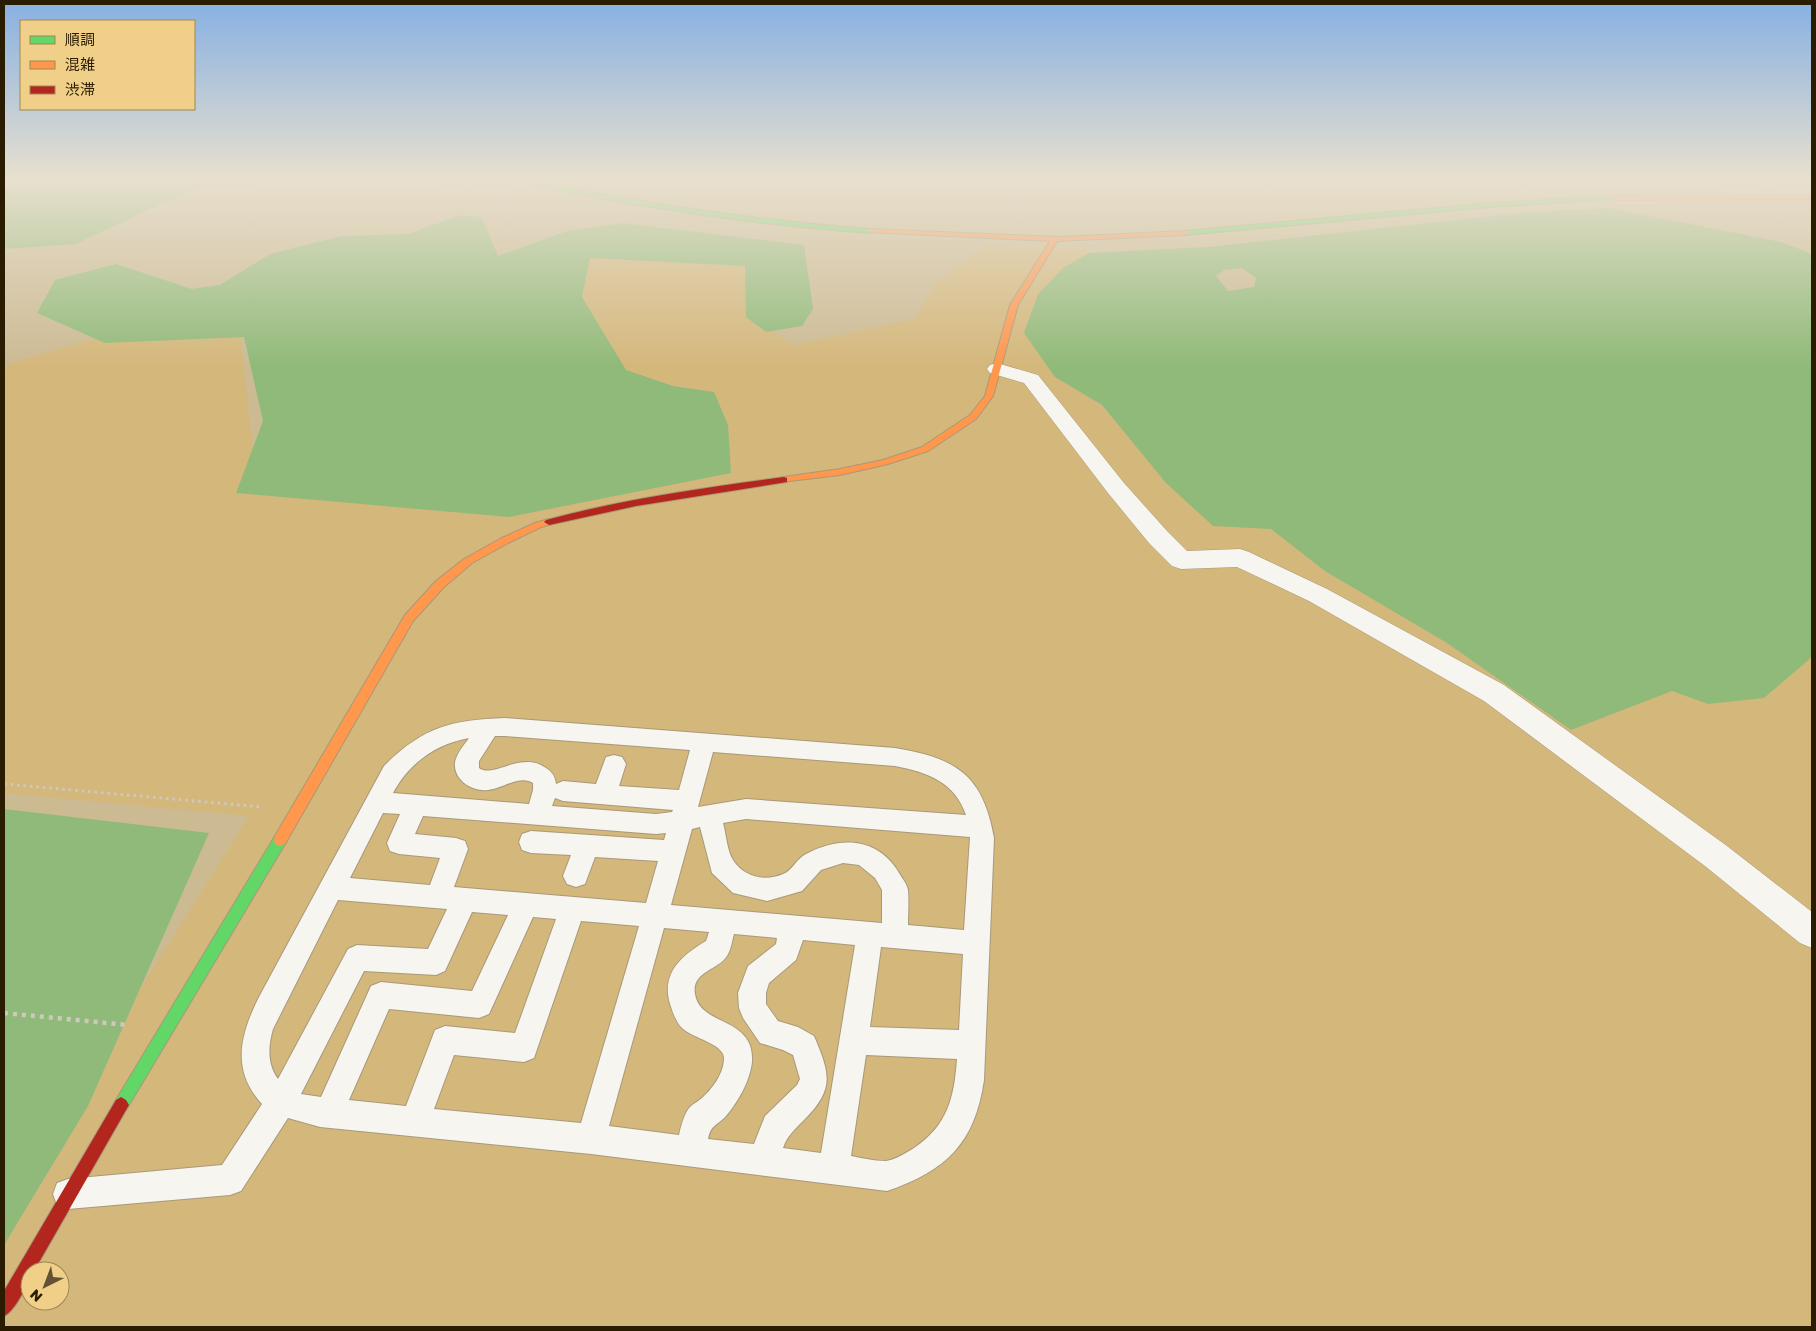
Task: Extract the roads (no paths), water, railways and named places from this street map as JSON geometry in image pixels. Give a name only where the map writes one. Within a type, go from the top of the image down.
[{"type":"main road","points":[[4,1307],[68,1194],[298,810],[409,618],[440,584],[468,561],[538,525],[584,513],[704,491],[840,472],[885,462],[925,449],[973,416],[988,396],[1014,304],[1053,242]]},
{"type":"street","points":[[997,369],[1031,378],[1116,488],[1158,537],[1181,560],[1240,558],[1318,595],[1494,693],[1716,856],[1812,932]]},
{"type":"lane","points":[[488,728],[467,760],[468,772],[474,779],[489,782],[519,770],[533,771],[544,779],[545,790],[537,814]]},
{"type":"lane","points":[[488,728],[911,759],[945,772],[958,782],[970,794],[976,806],[981,827],[972,1045],[967,1095],[961,1114],[939,1149],[906,1170],[887,1176],[591,1139],[302,1109],[282,1101],[268,1090],[258,1072],[254,1057],[257,1032],[268,1007],[392,773],[420,746],[452,732],[488,728]]},
{"type":"lane","points":[[591,1139],[704,743]]},
{"type":"lane","points":[[604,794],[614,764]]},
{"type":"lane","points":[[563,791],[604,794],[684,812],[709,815],[746,809],[773,810],[981,827]]},
{"type":"lane","points":[[376,802],[656,824],[684,812]]},
{"type":"lane","points":[[416,806],[399,844],[456,849],[438,897]]},
{"type":"lane","points":[[709,815],[721,865],[742,885],[767,890],[793,883],[813,862],[843,852],[865,855],[884,870],[895,889],[854,1040],[834,1169]]},
{"type":"lane","points":[[531,842],[673,851]]},
{"type":"lane","points":[[576,876],[587,846]]},
{"type":"lane","points":[[331,888],[976,943]]},
{"type":"lane","points":[[68,1194],[230,1180],[282,1101],[356,958],[436,962],[464,899]]},
{"type":"lane","points":[[328,1112],[381,995],[478,1005],[526,904]]},
{"type":"lane","points":[[416,1121],[445,1040],[524,1048],[573,908]]},
{"type":"lane","points":[[690,1152],[699,1119],[727,1092],[736,1068],[737,1050],[726,1035],[707,1029],[691,1018],[683,1006],[681,989],[684,976],[698,961],[718,949],[725,921]]},
{"type":"lane","points":[[763,1160],[776,1127],[808,1095],[814,1080],[804,1046],[788,1037],[770,1033],[753,1008],[752,993],[758,975],[787,951],[794,928]]},
{"type":"lane","points":[[854,1040],[972,1045]]}]
